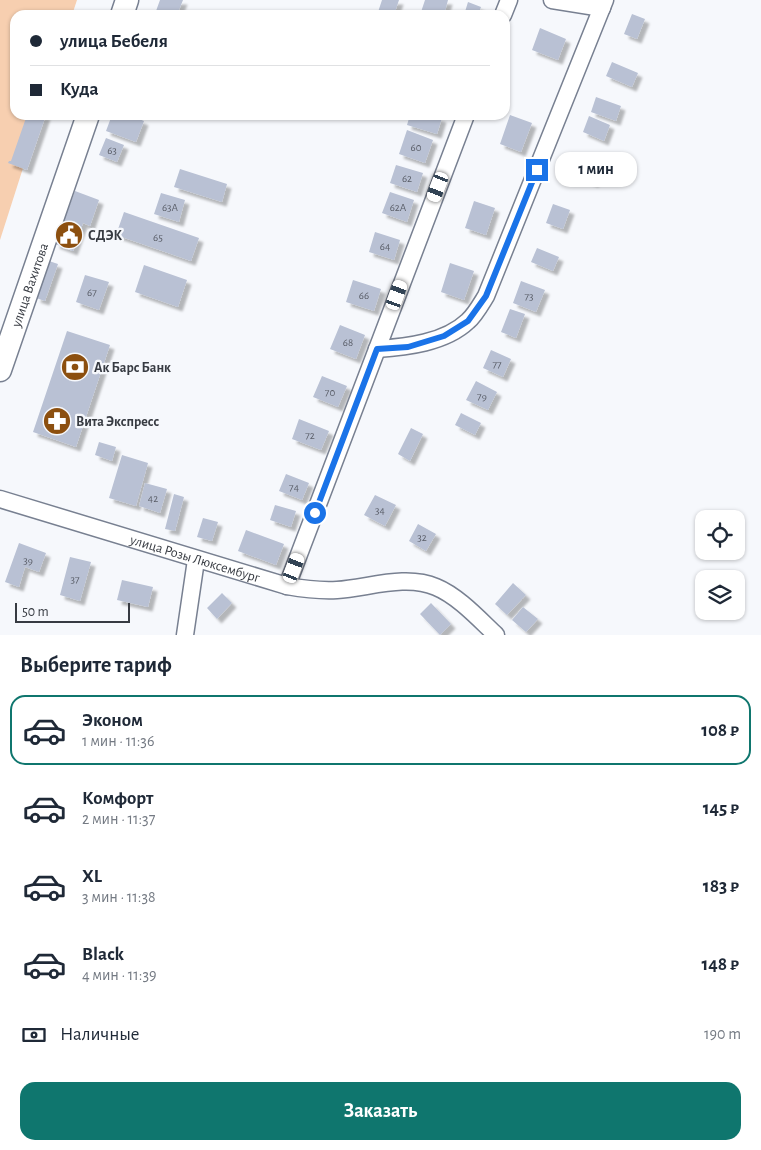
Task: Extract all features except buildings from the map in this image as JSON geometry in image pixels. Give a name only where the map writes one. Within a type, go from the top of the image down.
[{"type":"main road","name":"улица Вахитова","points":[[0,370],[86,120]]},
{"type":"street","points":[[377,349],[408,347],[444,336],[468,321],[486,296],[604,4],[552,0]]},
{"type":"street","points":[[288,586],[464,120]]},
{"type":"street","name":"улица Розы Люксембург","points":[[0,499],[196,560],[288,586],[313,590],[338,590],[417,582],[436,587],[463,604],[496,635]]},
{"type":"street","points":[[185,635],[196,560]]},
{"type":"shaded area","points":[[0,0],[77,0],[74,10],[10,10],[10,120],[38,120],[0,240]]},
{"type":"place","name":"СДЭК","points":[[69,235]]},
{"type":"place","name":"Ак Барс Банк","points":[[75,367]]},
{"type":"place","name":"Вита Экспресс","points":[[57,421]]},
{"type":"route","points":[[315,513],[377,349],[408,347],[444,336],[468,321],[486,296],[537,170]]}]
